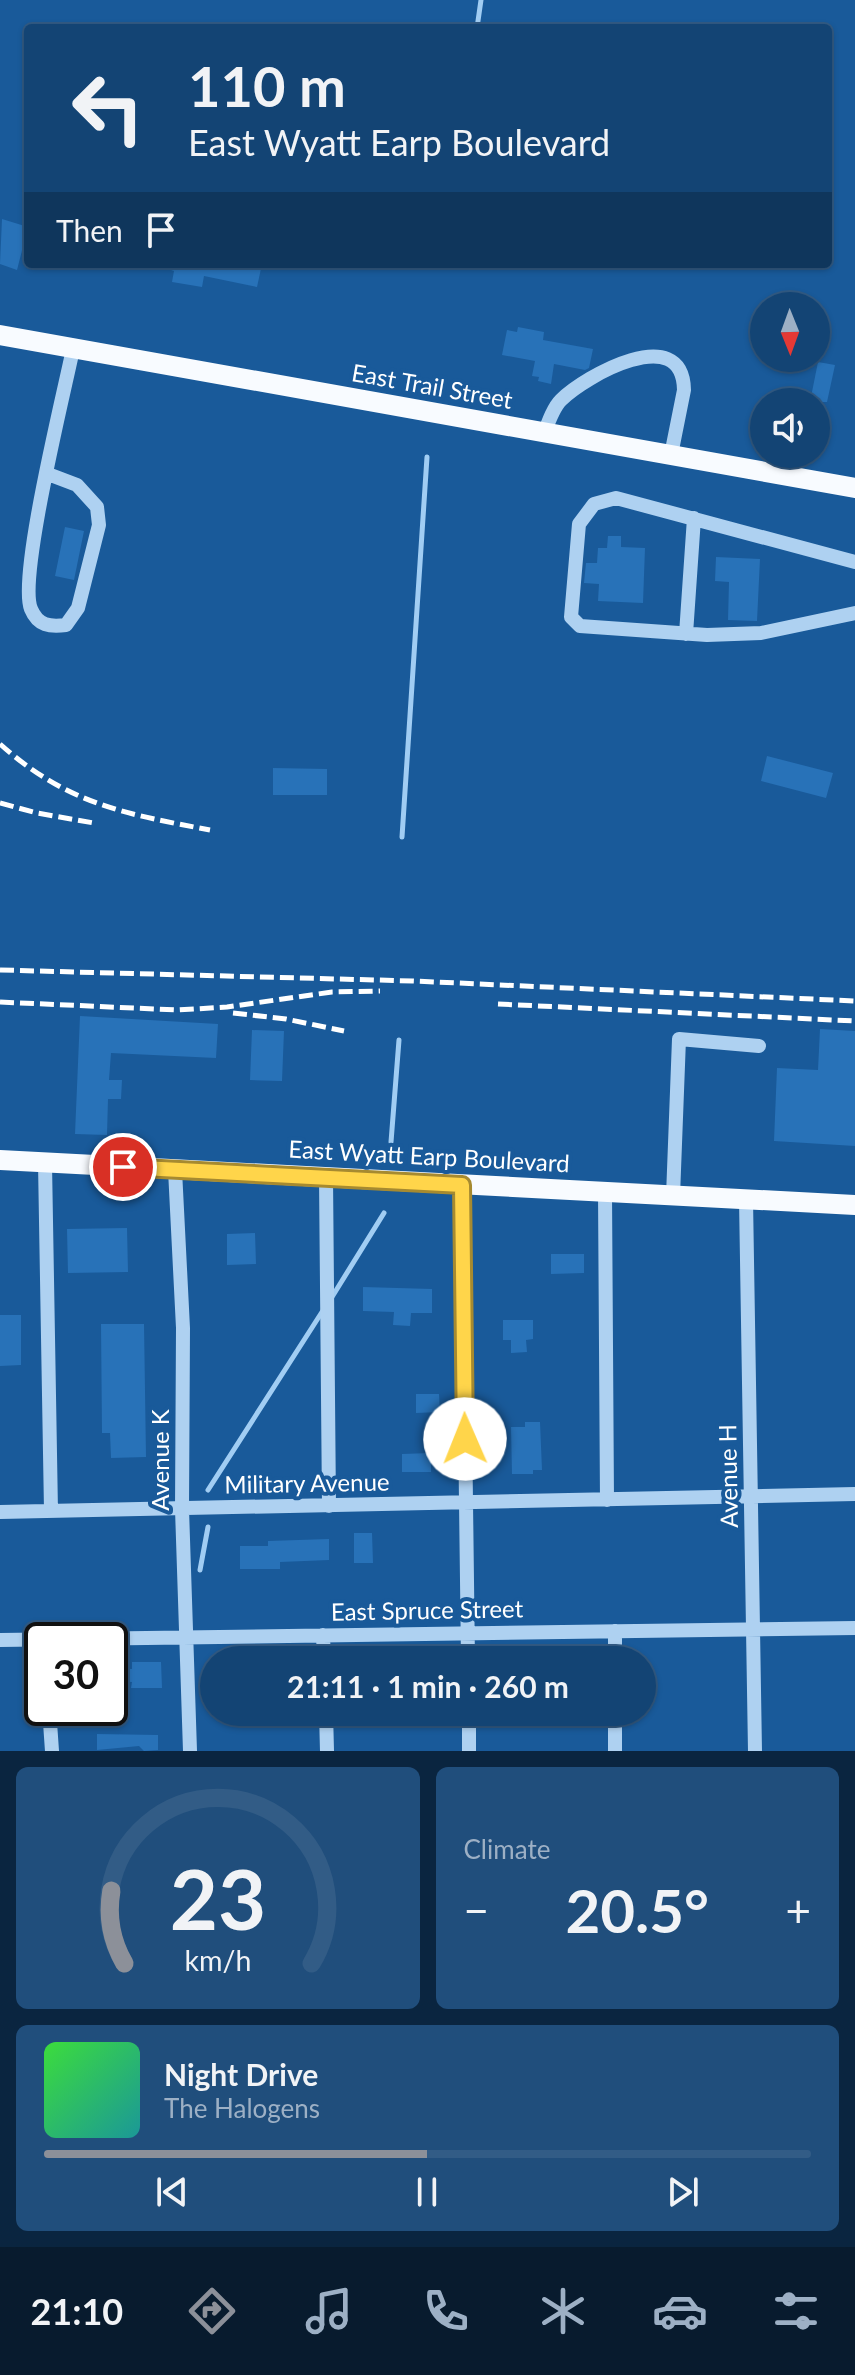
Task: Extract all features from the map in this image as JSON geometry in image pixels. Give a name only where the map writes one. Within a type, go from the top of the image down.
[{"type":"main road","name":"East Trail Street","points":[[0,335],[855,488]]},
{"type":"main road","name":"East Wyatt Earp Boulevard","points":[[0,1160],[855,1205]]},
{"type":"street","points":[[48,474],[77,485],[97,507],[99,525],[78,608],[66,625],[49,627],[40,622],[31,609],[27,591],[48,474],[73,349]]},
{"type":"street","points":[[544,434],[559,402],[578,387],[641,356],[657,356],[671,360],[679,367],[684,379],[671,455]]},
{"type":"street","points":[[855,562],[616,498],[594,504],[579,524],[571,617],[580,626],[686,634],[761,633],[855,613]]},
{"type":"street","points":[[686,634],[694,518]]},
{"type":"street","points":[[673,1196],[679,1039],[759,1046]]},
{"type":"street","points":[[45,1163],[51,1511]]},
{"type":"street","name":"Avenue K","points":[[175,1170],[183,1328],[182,1509],[190,1751]]},
{"type":"street","points":[[326,1177],[329,1506]]},
{"type":"street","points":[[462,1185],[468,1646]]},
{"type":"street","points":[[605,1192],[607,1500]]},
{"type":"street","name":"Avenue H","points":[[746,1199],[755,1751]]},
{"type":"street","name":"Military Avenue","points":[[0,1512],[855,1494]]},
{"type":"street","name":"East Spruce Street","points":[[128,1638],[855,1628]]},
{"type":"street","points":[[615,1631],[615,1646]]},
{"type":"street","points":[[323,1635],[323,1646]]},
{"type":"street","name":"East Spruce Street","points":[[0,1640],[24,1640]]},
{"type":"street","points":[[50,1726],[52,1751]]},
{"type":"street","points":[[326,1726],[327,1751]]},
{"type":"street","points":[[469,1726],[469,1751]]},
{"type":"street","points":[[615,1726],[615,1751]]},
{"type":"building","points":[[2,219],[24,226],[24,243],[17,270],[0,264]]},
{"type":"building","points":[[261,268],[257,287],[204,276],[202,287],[172,282],[174,271],[171,270]]},
{"type":"building","points":[[518,327],[544,332],[543,340],[593,349],[589,368],[585,370],[554,364],[551,384],[538,381],[539,377],[532,376],[535,361],[502,355],[507,330],[517,332]]},
{"type":"building","points":[[830,364],[835,365],[830,388],[813,388],[816,372],[830,372]]},
{"type":"building","points":[[65,527],[84,531],[74,580],[55,576]]},
{"type":"building","points":[[608,536],[621,536],[621,547],[645,548],[643,603],[598,601],[599,584],[584,583],[586,563],[597,563],[598,548],[607,548]]},
{"type":"building","points":[[716,557],[760,559],[757,621],[728,620],[729,582],[715,581]]},
{"type":"building","points":[[767,756],[833,773],[826,798],[761,781]]},
{"type":"building","points":[[273,768],[327,769],[327,795],[273,795]]},
{"type":"building","points":[[80,1016],[218,1024],[216,1058],[111,1053],[109,1080],[122,1080],[121,1099],[108,1099],[107,1135],[75,1134]]},
{"type":"building","points":[[820,1029],[855,1031],[855,1146],[774,1141],[777,1068],[818,1070]]},
{"type":"building","points":[[252,1030],[284,1031],[282,1081],[250,1080]]},
{"type":"building","points":[[127,1228],[128,1272],[68,1273],[67,1229]]},
{"type":"building","points":[[255,1233],[256,1264],[227,1265],[227,1234]]},
{"type":"building","points":[[551,1254],[584,1254],[584,1273],[551,1274]]},
{"type":"building","points":[[363,1287],[432,1289],[432,1313],[411,1313],[410,1326],[393,1325],[394,1312],[363,1311]]},
{"type":"building","points":[[0,1315],[21,1315],[21,1365],[0,1366]]},
{"type":"building","points":[[503,1320],[533,1320],[533,1339],[526,1340],[527,1352],[511,1353],[511,1340],[503,1340]]},
{"type":"building","points":[[101,1324],[144,1324],[146,1457],[111,1458],[110,1433],[102,1433]]},
{"type":"building","points":[[416,1394],[439,1394],[440,1412],[416,1413]]},
{"type":"building","points":[[525,1422],[540,1422],[542,1470],[533,1470],[533,1474],[512,1474],[511,1427],[525,1427]]},
{"type":"building","points":[[431,1453],[431,1472],[402,1472],[402,1454]]},
{"type":"building","points":[[354,1533],[372,1533],[373,1563],[354,1563]]},
{"type":"building","points":[[329,1539],[329,1560],[280,1562],[280,1569],[240,1569],[240,1546],[268,1546],[268,1541]]},
{"type":"building","points":[[132,1662],[161,1662],[162,1688],[131,1688],[128,1669],[132,1669]]},
{"type":"building","points":[[97,1734],[158,1735],[158,1750],[144,1751],[139,1746],[97,1750]]},
{"type":"waterway","points":[[478,24],[481,0]]},
{"type":"waterway","points":[[402,837],[427,457]]},
{"type":"waterway","points":[[391,1142],[399,1040]]},
{"type":"waterway","points":[[332,1297],[384,1213]]},
{"type":"waterway","points":[[208,1490],[322,1312]]},
{"type":"waterway","points":[[200,1570],[208,1527]]},
{"type":"railway","points":[[0,744],[49,780],[98,804],[210,830]]},
{"type":"railway","points":[[0,803],[94,823]]},
{"type":"railway","points":[[0,970],[413,981],[855,1001]]},
{"type":"railway","points":[[0,1002],[177,1010],[227,1007],[332,992],[380,991]]},
{"type":"railway","points":[[498,1004],[855,1021]]},
{"type":"railway","points":[[233,1013],[286,1019],[344,1031]]},
{"type":"route","points":[[123,1167],[462,1185],[465,1439]]}]
